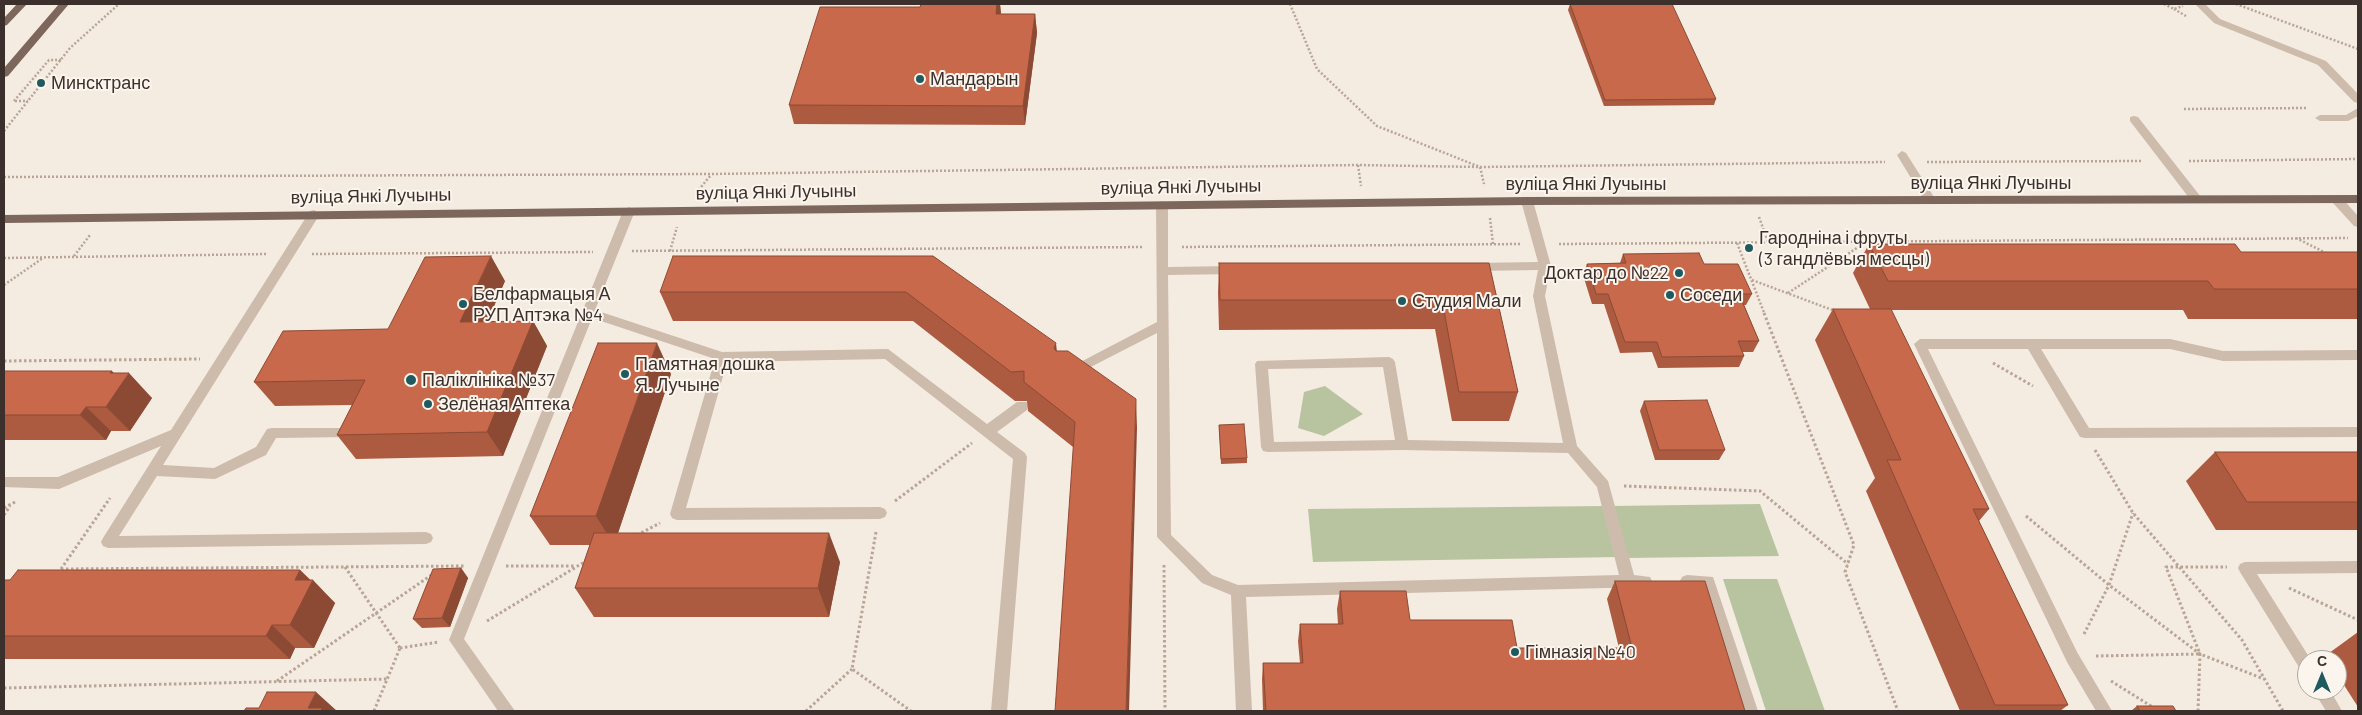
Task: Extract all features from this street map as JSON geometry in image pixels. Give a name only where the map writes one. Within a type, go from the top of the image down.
[{"type":"main road","points":[[4,23],[22,4]]},
{"type":"main road","points":[[4,74],[64,4]]},
{"type":"main road","name":"вуліца Янкі Лучыны","points":[[4,219],[1527,201],[2358,199]]},
{"type":"lane","points":[[2200,4],[2217,21],[2322,62],[2358,100]]},
{"type":"lane","points":[[2320,118],[2348,118],[2358,111]]},
{"type":"lane","points":[[2134,119],[2197,200]]},
{"type":"lane","points":[[1904,158],[1930,200]]},
{"type":"lane","points":[[2337,200],[2358,223]]},
{"type":"lane","points":[[1527,201],[1545,266],[1539,296],[1571,448],[1603,485],[1628,581]]},
{"type":"lane","points":[[1162,205],[1164,536],[1207,578],[1238,591],[1628,581],[1708,581],[1750,711]]},
{"type":"lane","points":[[507,711],[456,640],[629,211]]},
{"type":"lane","points":[[314,214],[108,542],[426,538]]},
{"type":"lane","points":[[1466,267],[1545,266]]},
{"type":"lane","points":[[1162,272],[1250,270]]},
{"type":"lane","points":[[588,312],[722,357],[888,354],[1020,457],[999,711]]},
{"type":"lane","points":[[1065,376],[1162,325]]},
{"type":"lane","points":[[2104,711],[2072,657],[1920,344],[2170,344],[2223,356],[2358,355]]},
{"type":"lane","points":[[2032,345],[2085,433],[2358,432]]},
{"type":"lane","points":[[722,357],[677,514],[880,513]]},
{"type":"lane","points":[[1402,444],[1389,362],[1261,364],[1268,447],[1402,444],[1571,448]]},
{"type":"lane","points":[[988,431],[1022,406]]},
{"type":"lane","points":[[153,470],[215,474],[261,451],[272,433],[341,433]]},
{"type":"lane","points":[[4,482],[59,483],[176,434]]},
{"type":"lane","points":[[2245,568],[2358,567]]},
{"type":"lane","points":[[2245,568],[2297,651]]},
{"type":"lane","points":[[1238,591],[1244,711]]},
{"type":"lane","points":[[2327,700],[2334,711]]},
{"type":"path","points":[[4,130],[70,48],[119,4]]},
{"type":"path","points":[[1290,4],[1317,69],[1377,126],[1480,167]]},
{"type":"path","points":[[2164,4],[2174,9],[2188,4]]},
{"type":"path","points":[[2236,4],[2358,49]]},
{"type":"path","points":[[29,101],[14,101],[49,60],[62,60]]},
{"type":"path","points":[[2184,109],[2310,108]]},
{"type":"path","points":[[4,177],[701,174],[1358,165],[1480,167],[1904,158],[2167,161],[2358,160]]},
{"type":"path","points":[[1753,201],[1768,242]]},
{"type":"path","points":[[2295,238],[2327,254]]},
{"type":"path","points":[[4,258],[612,251],[2349,238]]},
{"type":"path","points":[[1787,293],[1867,241]]},
{"type":"path","points":[[1736,242],[1854,545],[1845,572],[1898,711]]},
{"type":"path","points":[[4,285],[44,257]]},
{"type":"path","points":[[1752,280],[1840,313]]},
{"type":"path","points":[[1960,345],[2034,386]]},
{"type":"path","points":[[4,361],[223,358]]},
{"type":"path","points":[[806,711],[852,669],[880,513],[988,431]]},
{"type":"path","points":[[2085,433],[2133,514],[2242,640],[2283,711]]},
{"type":"path","points":[[1603,485],[1760,491],[1848,564]]},
{"type":"path","points":[[4,515],[12,503]]},
{"type":"path","points":[[2019,510],[2109,585],[2200,654],[2264,680]]},
{"type":"path","points":[[635,536],[677,514]]},
{"type":"path","points":[[2133,514],[2109,585],[2072,657],[2200,654]]},
{"type":"path","points":[[1164,536],[1165,711]]},
{"type":"path","points":[[400,648],[456,640],[593,557]]},
{"type":"path","points":[[277,681],[444,566]]},
{"type":"path","points":[[53,574],[61,568],[576,566]]},
{"type":"path","points":[[345,567],[400,648]]},
{"type":"path","points":[[2198,711],[2200,654],[2166,567],[2245,568]]},
{"type":"path","points":[[2280,584],[2358,620]]},
{"type":"path","points":[[374,711],[400,648]]},
{"type":"path","points":[[852,669],[911,711]]},
{"type":"path","points":[[2104,676],[2159,711]]},
{"type":"path","points":[[4,688],[387,678]]},
{"type":"green space","points":[[1325,386],[1363,414],[1324,436],[1298,428],[1304,392]]},
{"type":"green space","points":[[1760,504],[1779,556],[1626,558],[1612,506]]},
{"type":"green space","points":[[1606,506],[1619,557],[1313,562],[1308,509]]},
{"type":"green space","points":[[1723,579],[1777,579],[1825,711],[1766,711]]},
{"type":"building","name":"Мандарын","points":[[921,4],[997,4],[996,14],[1035,14],[1023,106],[789,105],[820,7],[920,7]]},
{"type":"building","points":[[1570,4],[1672,4],[1716,99],[1605,100]]},
{"type":"building","points":[[1869,244],[2235,244],[2241,252],[2358,252],[2358,289],[2214,289],[2208,281],[1888,281]]},
{"type":"building","points":[[1699,253],[1704,264],[1738,264],[1752,294],[1739,294],[1759,341],[1738,341],[1744,356],[1662,357],[1657,342],[1625,342],[1608,294],[1596,294],[1587,264],[1626,263],[1623,254]]},
{"type":"building","name":"Паліклініка №37","points":[[491,256],[460,322],[533,321],[487,432],[337,435],[365,380],[254,382],[283,331],[388,329],[425,257]]},
{"type":"building","points":[[673,256],[933,256],[1056,343],[1054,348],[1056,351],[1068,351],[1136,399],[1126,711],[1055,711],[1075,422],[1024,382],[1024,371],[1011,372],[906,292],[660,292]]},
{"type":"building","points":[[1219,263],[1489,263],[1518,392],[1459,392],[1442,300],[1220,300]]},
{"type":"building","points":[[1833,309],[1891,309],[1989,509],[1973,509],[2068,705],[1995,705],[1887,460],[1901,460]]},
{"type":"building","points":[[598,343],[657,343],[596,516],[530,516]]},
{"type":"building","points":[[4,371],[112,371],[110,373],[129,373],[106,407],[86,407],[80,415],[4,415]]},
{"type":"building","points":[[1707,400],[1725,450],[1659,450],[1644,401]]},
{"type":"building","points":[[1244,424],[1247,458],[1221,459],[1219,425]]},
{"type":"building","points":[[2215,452],[2358,452],[2358,502],[2247,502]]},
{"type":"building","points":[[594,533],[829,533],[818,588],[575,588]]},
{"type":"building","points":[[461,568],[442,618],[413,619],[433,569]]},
{"type":"building","points":[[18,570],[300,570],[295,580],[313,580],[290,625],[272,625],[266,636],[4,636],[4,580],[10,580]]},
{"type":"building","name":"Гімназія №40","points":[[1615,581],[1705,581],[1745,711],[1266,711],[1263,663],[1303,663],[1300,624],[1343,624],[1340,591],[1406,591],[1410,620],[1512,620],[1517,648],[1632,648]]},
{"type":"building","points":[[267,692],[316,692],[308,708],[322,708],[321,711],[244,711],[246,708],[259,708]]},
{"type":"building","points":[[2137,706],[2173,706],[2176,711],[2140,711]]},
{"type":"place","name":"Мандарын","points":[[920,79]]},
{"type":"place","name":"Минсктранс","points":[[41,83]]},
{"type":"place","name":"Гародніна і фруты (3 гандлёвыя месцы)","points":[[1749,248]]},
{"type":"place","name":"Доктар до №22","points":[[1679,273]]},
{"type":"place","name":"Соседи","points":[[1670,295]]},
{"type":"place","name":"Студия Мали","points":[[1402,301]]},
{"type":"place","name":"Белфармацыя А РУП Аптэка №4","points":[[463,304]]},
{"type":"place","name":"Памятная дошка Я. Лучыне","points":[[625,374]]},
{"type":"place","name":"Паліклініка №37","points":[[411,380]]},
{"type":"place","name":"Зелёная Аптека","points":[[428,404]]},
{"type":"place","name":"Гімназія №40","points":[[1515,652]]}]
